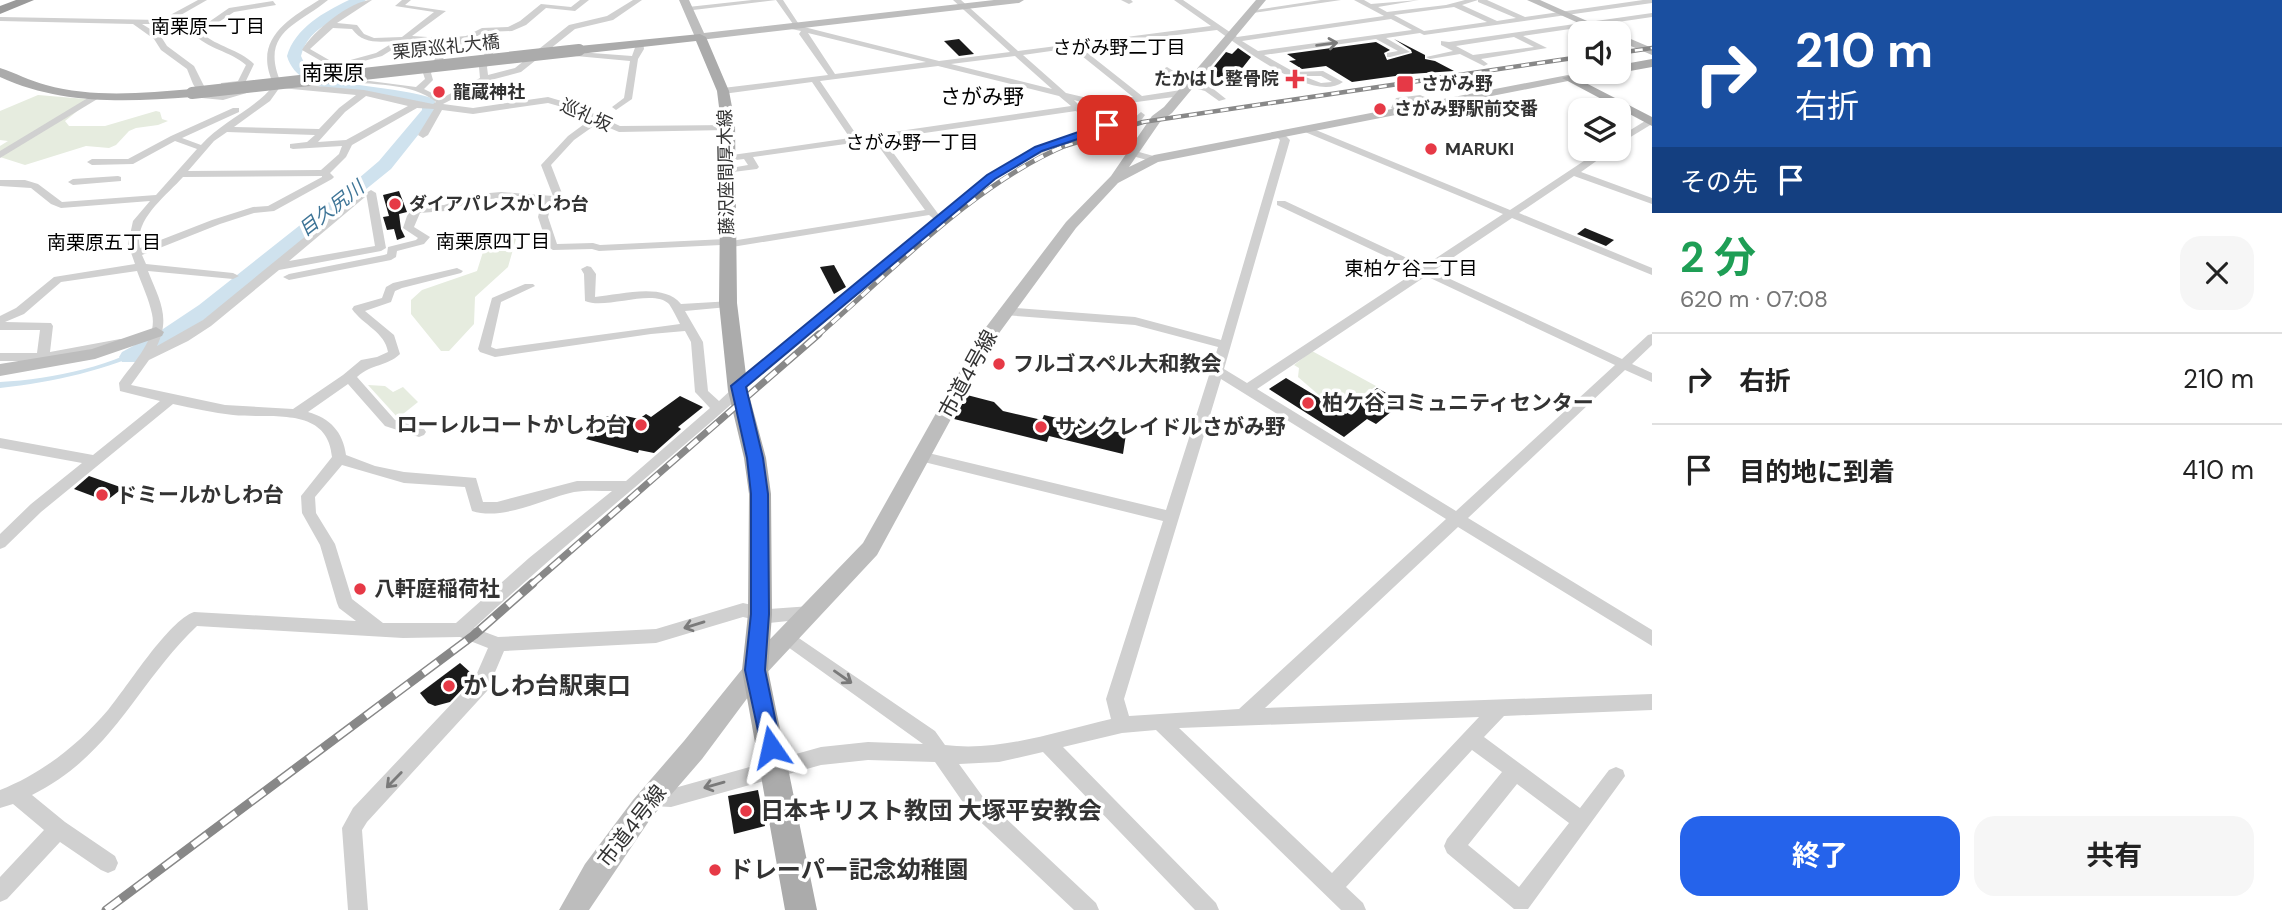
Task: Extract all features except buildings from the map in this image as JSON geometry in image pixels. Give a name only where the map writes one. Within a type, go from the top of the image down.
[{"type":"highway","points":[[0,8],[16,0]]},
{"type":"highway","points":[[0,8],[29,0]]},
{"type":"main road","points":[[640,44],[700,37]]},
{"type":"main road","name":"藤沢座間厚木線","points":[[700,37],[723,91],[728,127],[728,303],[738,388],[755,458],[760,494],[760,614]]},
{"type":"main road","name":"栗原巡礼大橋","points":[[195,90],[640,44]]},
{"type":"main road","points":[[1631,67],[1652,63]]},
{"type":"main road","points":[[0,72],[34,88],[96,96],[195,90]]},
{"type":"main road","points":[[1580,84],[1651,121]]},
{"type":"main road","points":[[760,614],[755,670],[801,910]]},
{"type":"street","points":[[0,19],[162,22],[203,0]]},
{"type":"street","points":[[368,0],[354,5],[329,25],[314,38],[306,50],[335,67],[375,55],[403,40],[423,22],[442,11],[399,6],[407,0]]},
{"type":"street","points":[[329,25],[355,27],[361,36],[368,39],[468,38],[482,30],[509,29],[523,23],[544,6],[572,9],[584,0]]},
{"type":"street","points":[[278,85],[364,93],[418,106],[439,105],[484,79],[518,70],[572,27],[610,18],[640,0],[648,0]]},
{"type":"street","points":[[772,0],[686,5],[700,37],[798,27],[960,3],[1019,0]]},
{"type":"street","points":[[779,0],[834,77]]},
{"type":"street","points":[[1180,1],[1198,0]]},
{"type":"street","points":[[1113,180],[1156,119],[1234,37],[1261,0]]},
{"type":"street","points":[[1252,10],[1337,0]]},
{"type":"street","points":[[1358,0],[1484,64]]},
{"type":"street","points":[[1370,6],[1415,0]]},
{"type":"street","points":[[1445,0],[1543,48],[1471,58]]},
{"type":"street","points":[[1234,37],[1340,24],[1474,0]]},
{"type":"street","points":[[1480,0],[1524,19]]},
{"type":"street","points":[[1532,0],[1580,21]]},
{"type":"street","points":[[278,85],[273,69],[273,39],[286,25],[332,1],[354,5]]},
{"type":"street","points":[[1180,1],[1295,74]]},
{"type":"street","points":[[1259,53],[1652,1]]},
{"type":"street","points":[[195,90],[241,83],[250,64],[234,51],[201,38],[197,33],[232,10],[273,3]]},
{"type":"street","points":[[960,3],[1099,127]]},
{"type":"street","points":[[1609,21],[1652,15]]},
{"type":"street","points":[[135,23],[157,37],[164,48],[191,68],[195,90],[205,96],[210,98],[252,90],[261,92],[202,148],[138,221],[133,244],[135,254],[159,316],[156,334],[145,356],[125,383],[125,388],[225,410],[295,414],[324,424],[339,447],[339,458],[308,496],[309,513],[327,544],[345,603],[378,628]]},
{"type":"street","points":[[1340,24],[1368,39]]},
{"type":"street","points":[[798,27],[1156,119]]},
{"type":"street","points":[[723,91],[1220,27]]},
{"type":"street","points":[[1446,45],[1568,27]]},
{"type":"street","points":[[1378,37],[1406,52],[1391,55]]},
{"type":"street","points":[[444,40],[492,46],[483,67],[484,79]]},
{"type":"street","points":[[417,90],[429,80],[427,73],[439,60],[444,40]]},
{"type":"street","points":[[1631,42],[1652,52]]},
{"type":"street","points":[[616,107],[628,99],[634,59],[640,44]]},
{"type":"street","points":[[1074,46],[1140,99]]},
{"type":"street","points":[[543,49],[634,59]]},
{"type":"street","points":[[1450,61],[1435,56],[1460,52]]},
{"type":"street","points":[[335,67],[336,72],[332,78],[417,90],[434,96],[439,105]]},
{"type":"street","points":[[1167,69],[1185,89]]},
{"type":"street","name":"市道4号線","points":[[573,910],[594,874],[652,797],[699,743],[755,670],[870,549],[986,339],[1083,208],[1113,180],[1154,159],[1568,78]]},
{"type":"street","points":[[814,79],[856,140]]},
{"type":"street","points":[[92,162],[130,162],[174,138],[267,99],[278,85]]},
{"type":"street","points":[[728,165],[754,167],[747,156],[1140,99],[1185,89],[1208,89],[1222,99]]},
{"type":"street","points":[[310,145],[342,110],[364,93]]},
{"type":"street","points":[[0,156],[96,96]]},
{"type":"street","name":"巡礼坂","points":[[439,105],[482,111],[548,100],[572,107],[619,130],[728,127]]},
{"type":"street","points":[[422,135],[439,105]]},
{"type":"street","points":[[293,146],[348,143],[418,106]]},
{"type":"street","points":[[460,630],[535,562],[629,486],[935,216],[1022,158],[1063,139],[1099,127],[1137,120],[1141,115]]},
{"type":"street","points":[[289,277],[387,258],[392,255],[392,249],[420,243],[425,237],[408,228],[411,216],[417,211],[445,208],[487,195],[548,199],[558,196],[546,164],[570,138],[596,120]]},
{"type":"street","points":[[1631,134],[1651,121]]},
{"type":"street","points":[[223,129],[320,132]]},
{"type":"street","points":[[1308,130],[1652,272]]},
{"type":"street","points":[[1122,726],[1115,699],[1226,345],[1285,140],[1280,135]]},
{"type":"street","points":[[877,137],[935,216]]},
{"type":"street","points":[[174,138],[202,148]]},
{"type":"street","points":[[179,174],[324,173],[343,155],[348,143]]},
{"type":"street","points":[[1132,153],[1154,159]]},
{"type":"street","points":[[1248,389],[1590,161]]},
{"type":"street","points":[[1573,172],[1652,201]]},
{"type":"street","points":[[135,254],[216,222],[253,210],[270,209],[328,177],[324,173]]},
{"type":"street","points":[[73,182],[113,179],[87,203]]},
{"type":"street","points":[[0,183],[20,183],[37,187],[57,204],[156,198]]},
{"type":"street","points":[[145,356],[194,331],[272,268],[366,195],[381,248],[272,268]]},
{"type":"street","points":[[548,199],[543,217],[553,247],[726,244],[935,216]]},
{"type":"street","points":[[1281,203],[1652,378]]},
{"type":"street","points":[[1,319],[20,312],[58,279],[140,267],[233,276]]},
{"type":"street","points":[[587,269],[590,274],[589,299],[594,302],[659,295],[674,303],[691,327],[697,342],[702,391],[718,408]]},
{"type":"street","points":[[295,414],[348,378],[365,363],[380,361],[394,354],[393,340],[386,332],[364,320],[359,309],[387,300],[390,289],[398,284],[431,279],[457,271]]},
{"type":"street","points":[[529,286],[496,300],[484,349],[495,353],[651,330],[691,327]]},
{"type":"street","points":[[677,308],[728,303]]},
{"type":"street","points":[[1004,312],[1135,321],[1226,345]]},
{"type":"street","points":[[1,319],[47,326],[43,357]]},
{"type":"street","points":[[0,370],[67,360],[156,334]]},
{"type":"street","points":[[1245,715],[1652,338]]},
{"type":"street","points":[[0,357],[43,357],[130,343]]},
{"type":"street","points":[[1217,371],[1652,639]]},
{"type":"street","points":[[348,378],[355,382],[390,423],[419,432]]},
{"type":"street","points":[[0,543],[36,508],[172,398]]},
{"type":"street","points":[[0,443],[94,460]]},
{"type":"street","points":[[920,456],[1172,517]]},
{"type":"street","points":[[339,458],[378,474],[399,478],[471,482],[477,507],[496,508],[577,486],[629,486]]},
{"type":"street","points":[[8,797],[41,780],[84,747],[114,718],[164,650],[194,619],[460,630],[498,644],[656,636],[743,610],[769,616],[811,612]]},
{"type":"street","points":[[787,637],[929,737],[953,775],[976,804],[1089,910]]},
{"type":"street","points":[[358,910],[352,828],[360,815],[481,685],[498,644]]},
{"type":"street","points":[[652,797],[671,798],[775,768],[844,753],[940,753],[964,756],[999,754],[1122,726],[1159,721],[1245,715],[1652,702]]},
{"type":"street","points":[[1332,887],[1500,707]]},
{"type":"street","points":[[1159,721],[1356,910]]},
{"type":"street","points":[[1471,738],[1581,821]]},
{"type":"street","points":[[1046,742],[1209,910]]},
{"type":"street","points":[[1515,771],[1454,846],[1521,902],[1616,776]]},
{"type":"street","points":[[8,797],[108,863]]},
{"type":"street","points":[[0,892],[58,829]]},
{"type":"shaded area","points":[[38,95],[86,99],[81,108],[65,121],[69,126],[105,126],[156,111],[160,112],[162,119],[168,121],[129,131],[116,145],[109,148],[86,146],[25,165],[0,157],[0,146],[8,141],[0,140],[0,111]]},
{"type":"shaded area","points":[[507,230],[516,239],[508,267],[475,297],[474,324],[449,351],[441,351],[411,314],[411,300],[422,290],[477,271],[483,252],[491,248],[489,235]]},
{"type":"shaded area","points":[[1312,351],[1376,386],[1345,410],[1320,396],[1298,377],[1299,368],[1294,365]]},
{"type":"shaded area","points":[[368,385],[385,386],[393,392],[403,387],[418,402],[398,418]]},
{"type":"water","points":[[162,337],[157,347],[99,368],[41,382],[0,388],[0,382],[42,378],[104,363]]},
{"type":"waterway","name":"目久尻川","points":[[130,357],[165,338],[206,309],[358,188],[385,165],[430,110],[429,102],[414,96],[333,85],[305,74],[299,68],[294,56],[302,38],[331,14],[360,0]]},
{"type":"railway","points":[[1631,51],[1652,48]]},
{"type":"railway","points":[[1065,146],[1143,122],[1568,59]]},
{"type":"railway","points":[[817,336],[968,204],[1035,160],[1069,144]]},
{"type":"railway","points":[[531,585],[819,334]]},
{"type":"railway","points":[[106,910],[474,635],[533,583]]},
{"type":"place","name":"たかはし整骨院","points":[[1295,79]]},
{"type":"place","name":"さがみ野","points":[[1405,84]]},
{"type":"place","name":"龍蔵神社","points":[[439,92]]},
{"type":"place","name":"さがみ野駅前交番","points":[[1380,109]]},
{"type":"place","name":"MARUKI","points":[[1431,149]]},
{"type":"place","name":"ダイアパレスかしわ台","points":[[395,204]]},
{"type":"place","name":"フルゴスペル大和教会","points":[[999,364]]},
{"type":"place","name":"柏ケ谷コミュニティセンター","points":[[1308,403]]},
{"type":"place","name":"ローレルコートかしわ台","points":[[641,425]]},
{"type":"place","name":"サンクレイドルさがみ野","points":[[1041,427]]},
{"type":"place","name":"ドミールかしわ台","points":[[102,495]]},
{"type":"place","name":"八軒庭稲荷社","points":[[360,589]]},
{"type":"place","name":"かしわ台駅東口","points":[[449,686]]},
{"type":"place","name":"日本キリスト教団 大塚平安教会","points":[[746,811]]},
{"type":"place","name":"ドレーパー記念幼稚園","points":[[715,870]]},
{"type":"district","name":"南栗原一丁目","points":[[208,26]]},
{"type":"district","name":"さがみ野二丁目","points":[[1119,47]]},
{"type":"district","name":"南栗原","points":[[333,73]]},
{"type":"district","name":"さがみ野","points":[[982,97]]},
{"type":"district","name":"さがみ野一丁目","points":[[912,142]]},
{"type":"district","name":"南栗原四丁目","points":[[493,241]]},
{"type":"district","name":"南栗原五丁目","points":[[104,242]]},
{"type":"district","name":"東柏ケ谷二丁目","points":[[1411,268]]},
{"type":"route","points":[[771,747],[755,670],[761,580],[760,494],[755,458],[738,386],[991,177],[1038,149],[1107,125]]}]
